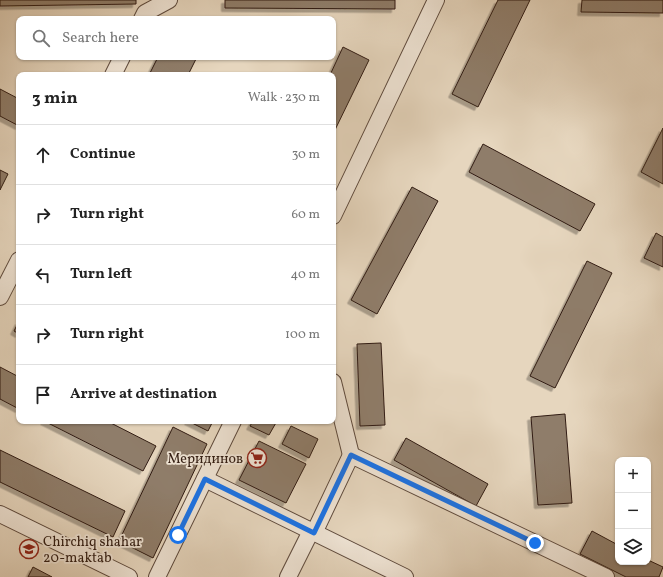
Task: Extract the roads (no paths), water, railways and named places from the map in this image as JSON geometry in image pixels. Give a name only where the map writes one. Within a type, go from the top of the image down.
[{"type":"lane","points":[[144,16],[145,13],[169,0]]},
{"type":"lane","points":[[336,210],[436,0]]},
{"type":"lane","points":[[114,72],[120,60]]},
{"type":"lane","points":[[0,297],[16,266]]},
{"type":"lane","points":[[288,577],[313,532],[351,455],[336,394]]},
{"type":"lane","points":[[157,577],[232,424]]},
{"type":"lane","points":[[351,455],[606,577]]},
{"type":"lane","points":[[205,479],[405,577]]},
{"type":"lane","points":[[0,514],[129,577]]},
{"type":"place","name":"Меридинов","points":[[257,458]]},
{"type":"place","name":"Chirchiq shahar 20-maktab","points":[[29,549]]}]
